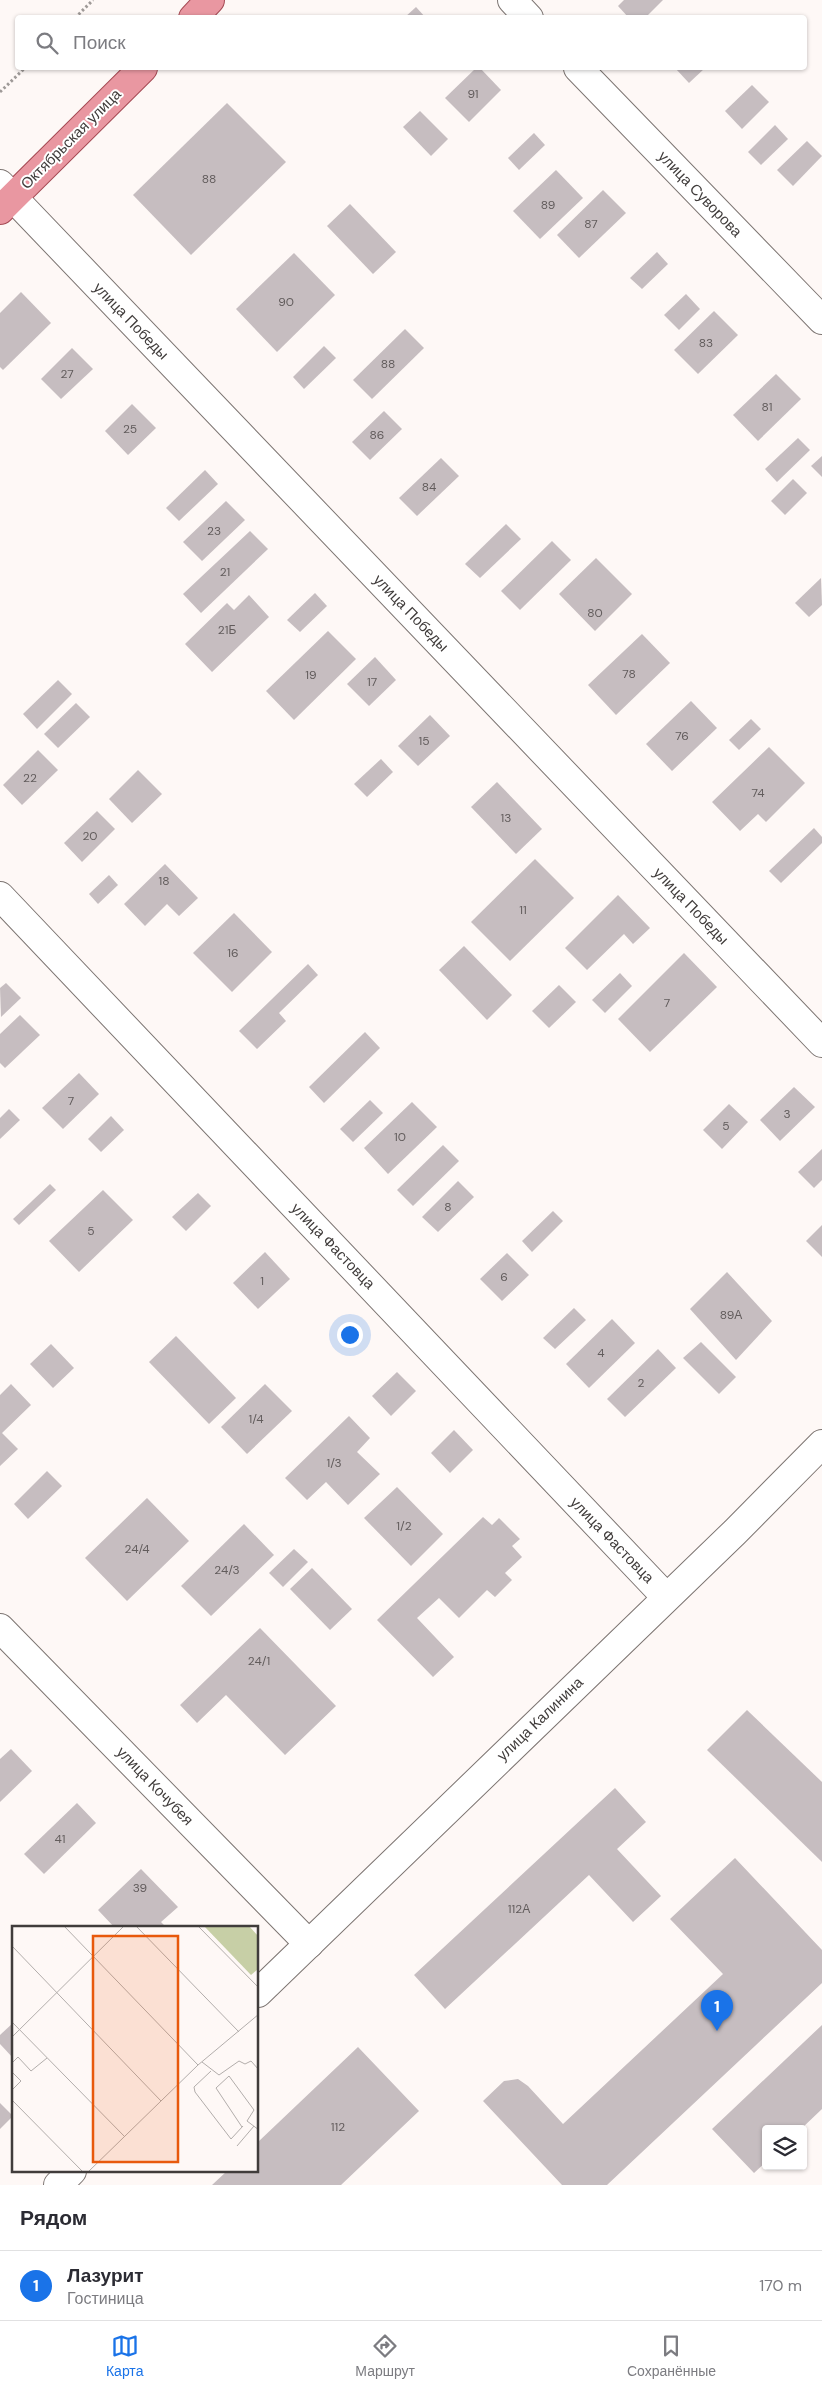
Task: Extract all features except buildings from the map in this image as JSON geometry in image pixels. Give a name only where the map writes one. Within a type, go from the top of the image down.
[{"type":"main road","points":[[196,15],[210,0]]},
{"type":"main road","name":"Октябрьская улица","points":[[4,197],[141,70]]},
{"type":"street","points":[[512,0],[526,15]]},
{"type":"street","name":"улица Суворова","points":[[580,70],[822,320]]},
{"type":"street","name":"улица Победы","points":[[4,197],[822,1042]]},
{"type":"street","name":"улица Фастовца","points":[[0,896],[666,1597]]},
{"type":"street","name":"улица Калинина","points":[[259,1992],[822,1444]]},
{"type":"street","name":"улица Кочубея","points":[[0,1628],[309,1944]]},
{"type":"street","points":[[58,2185],[71,2172]]},
{"type":"path","points":[[78,15],[93,0]]},
{"type":"path","points":[[0,92],[23,70]]},
{"type":"place","name":"Лазурит","points":[[717,2031]]}]
